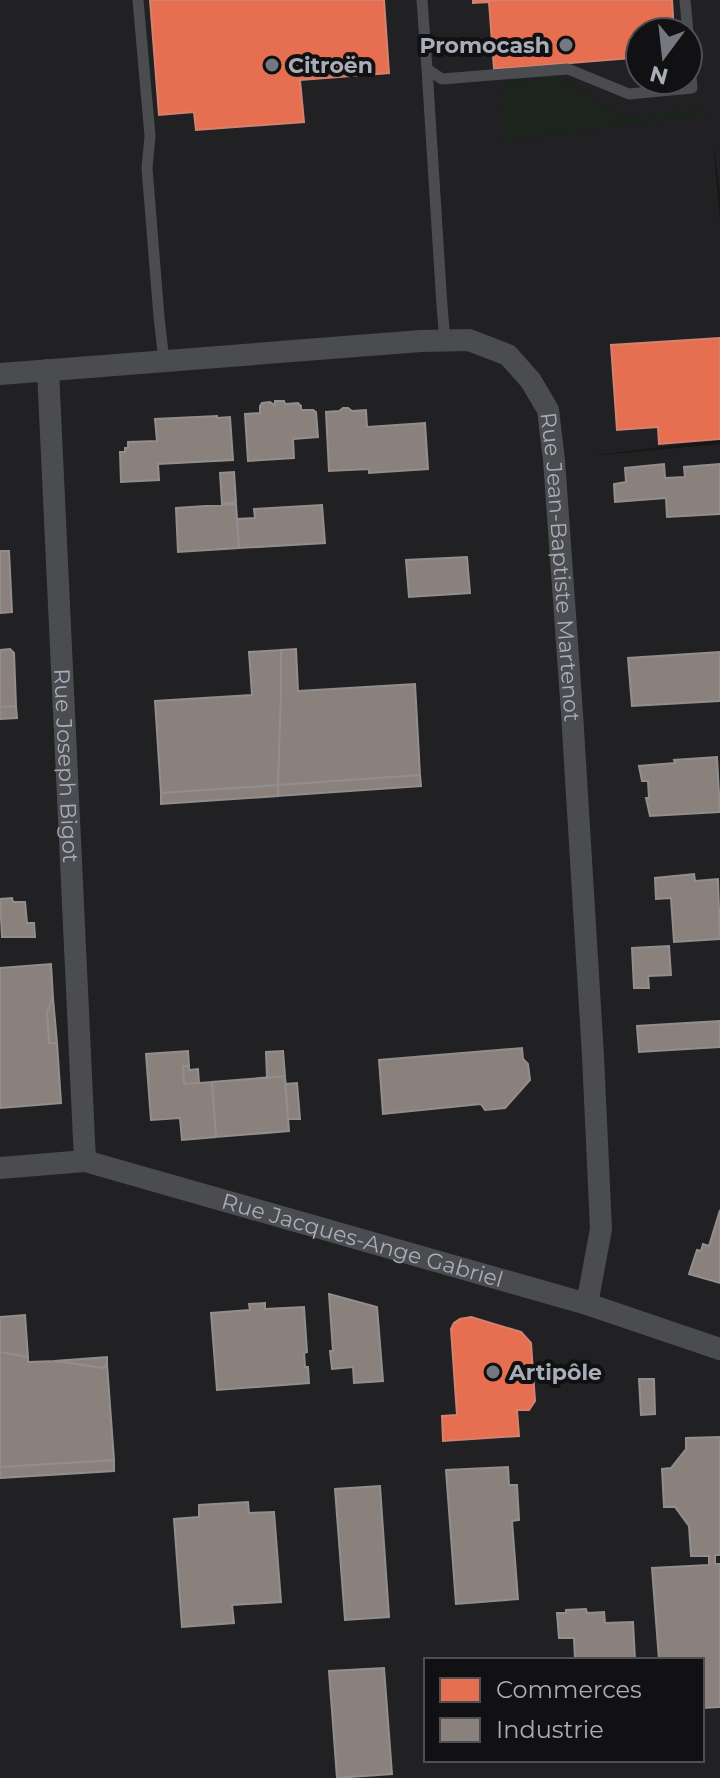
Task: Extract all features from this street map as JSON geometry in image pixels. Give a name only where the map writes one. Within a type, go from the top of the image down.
[{"type":"street","name":"Rue Jean-Baptiste Martenot","points":[[0,374],[421,341],[469,340],[508,355],[531,381],[548,410],[554,460],[593,1056],[601,1229],[587,1304]]},
{"type":"street","name":"Rue Joseph Bigot","points":[[48,370],[85,1161]]},
{"type":"street","name":"Rue Jacques-Ange Gabriel","points":[[0,1168],[85,1161],[587,1304],[720,1349]]},
{"type":"lane","points":[[138,0],[150,136],[148,183],[164,361]]},
{"type":"lane","points":[[422,0],[445,341]]},
{"type":"lane","points":[[427,69],[442,79],[568,69],[624,92]]},
{"type":"shaded area","points":[[0,0],[720,0],[720,191],[713,143],[720,219],[720,439],[590,456],[720,444],[720,1778],[0,1778]]},
{"type":"shaded area","points":[[559,77],[624,117],[706,108],[707,115],[503,141],[500,96],[505,84]]},
{"type":"building: Commerces","name":"Citroën","points":[[150,0],[384,0],[389,73],[300,80],[304,122],[196,130],[194,112],[159,115]]},
{"type":"building: Commerces","name":"Promocash","points":[[473,0],[672,0],[673,16],[624,16],[624,59],[494,69],[489,2],[473,3]]},
{"type":"building: Commerces","points":[[720,338],[720,439],[659,444],[658,427],[617,430],[611,345]]},
{"type":"building: Commerces","name":"Artipôle","points":[[471,1317],[521,1332],[531,1343],[535,1401],[529,1410],[517,1410],[519,1436],[443,1441],[442,1416],[457,1415],[451,1329],[460,1319]]},
{"type":"building: Industrie","points":[[275,401],[298,403],[301,410],[316,412],[318,437],[293,439],[294,458],[248,461],[245,414],[260,413],[262,403],[275,405]]},
{"type":"building: Industrie","points":[[343,408],[366,410],[367,427],[425,423],[428,469],[369,473],[369,469],[329,471],[326,412]]},
{"type":"building: Industrie","points":[[230,417],[233,460],[158,464],[159,480],[121,482],[120,452],[125,452],[128,442],[157,441],[155,419]]},
{"type":"building: Industrie","points":[[664,464],[665,478],[685,477],[684,467],[720,464],[720,514],[667,517],[666,498],[615,502],[614,484],[626,482],[625,468]]},
{"type":"building: Industrie","points":[[234,472],[236,502],[222,504],[220,473]]},
{"type":"building: Industrie","points":[[236,504],[239,548],[178,552],[176,508]]},
{"type":"building: Industrie","points":[[322,505],[325,543],[239,548],[237,519],[255,518],[254,509]]},
{"type":"building: Industrie","points":[[0,551],[9,551],[12,612],[0,613]]},
{"type":"building: Industrie","points":[[467,557],[470,593],[409,597],[406,560]]},
{"type":"building: Industrie","points":[[10,649],[14,653],[16,706],[0,707],[0,650]]},
{"type":"building: Industrie","points":[[296,649],[298,691],[415,684],[420,775],[278,785],[281,650]]},
{"type":"building: Industrie","points":[[281,650],[278,785],[161,793],[155,701],[252,695],[249,652]]},
{"type":"building: Industrie","points":[[720,652],[720,701],[632,706],[628,658]]},
{"type":"building: Industrie","points":[[16,706],[17,718],[0,719],[0,707]]},
{"type":"building: Industrie","points":[[717,757],[720,812],[650,816],[646,798],[649,798],[648,781],[642,781],[639,766]]},
{"type":"building: Industrie","points":[[420,775],[421,786],[278,796],[278,785]]},
{"type":"building: Industrie","points":[[278,785],[278,796],[161,804],[161,793]]},
{"type":"building: Industrie","points":[[694,874],[695,881],[718,879],[720,939],[674,942],[671,898],[656,899],[655,878]]},
{"type":"building: Industrie","points":[[12,898],[13,902],[25,902],[27,923],[34,923],[35,937],[2,937],[0,899]]},
{"type":"building: Industrie","points":[[669,946],[671,975],[648,976],[649,988],[634,988],[632,948]]},
{"type":"building: Industrie","points":[[51,964],[53,998],[47,1012],[49,1043],[57,1043],[61,1103],[0,1108],[0,968]]},
{"type":"building: Industrie","points":[[53,998],[57,1043],[49,1043],[47,1012]]},
{"type":"building: Industrie","points":[[720,1021],[720,1047],[639,1052],[637,1026]]},
{"type":"building: Industrie","points":[[522,1048],[530,1080],[505,1108],[485,1110],[481,1104],[383,1114],[379,1060]]},
{"type":"building: Industrie","points":[[188,1051],[189,1066],[183,1066],[184,1084],[212,1082],[216,1137],[182,1140],[180,1118],[151,1120],[146,1054]]},
{"type":"building: Industrie","points":[[283,1051],[285,1076],[267,1078],[266,1052]]},
{"type":"building: Industrie","points":[[183,1066],[189,1066],[189,1070],[198,1069],[199,1083],[184,1084]]},
{"type":"building: Industrie","points":[[285,1076],[289,1131],[216,1137],[212,1082]]},
{"type":"building: Industrie","points":[[297,1083],[300,1119],[288,1119],[285,1084]]},
{"type":"building: Industrie","points":[[720,1210],[720,1283],[689,1274],[697,1250],[701,1251],[703,1244],[709,1246]]},
{"type":"building: Industrie","points":[[329,1294],[377,1307],[383,1381],[354,1383],[353,1367],[332,1369]]},
{"type":"building: Industrie","points":[[265,1303],[265,1309],[304,1307],[307,1352],[304,1353],[309,1383],[217,1390],[211,1313],[250,1310],[249,1304]]},
{"type":"building: Industrie","points":[[25,1315],[28,1357],[0,1352],[0,1317]]},
{"type":"building: Industrie","points":[[0,1352],[28,1357],[28,1362],[57,1361],[103,1368],[107,1364],[114,1460],[0,1467]]},
{"type":"building: Industrie","points":[[107,1357],[103,1368],[54,1361]]},
{"type":"building: Industrie","points":[[639,1379],[654,1379],[655,1414],[641,1415]]},
{"type":"building: Industrie","points":[[720,1437],[720,1555],[715,1555],[715,1564],[720,1564],[720,1707],[704,1708],[704,1658],[659,1658],[652,1568],[709,1565],[709,1556],[691,1556],[689,1526],[675,1507],[664,1507],[662,1469],[671,1468],[686,1449],[686,1438]]},
{"type":"building: Industrie","points":[[114,1460],[114,1471],[0,1478],[0,1467]]},
{"type":"building: Industrie","points":[[508,1467],[509,1485],[517,1485],[519,1520],[512,1521],[518,1599],[456,1604],[446,1470]]},
{"type":"building: Industrie","points":[[380,1486],[389,1617],[345,1620],[335,1489]]},
{"type":"building: Industrie","points":[[248,1502],[249,1513],[274,1512],[281,1602],[232,1605],[234,1623],[182,1627],[174,1519],[199,1517],[199,1505]]},
{"type":"building: Industrie","points":[[566,1610],[604,1612],[605,1623],[633,1622],[635,1658],[575,1658],[574,1638],[559,1638],[557,1613],[566,1613]]},
{"type":"building: Industrie","points":[[384,1668],[392,1774],[337,1778],[329,1671]]},
{"type":"place","name":"Promocash","points":[[566,45]]},
{"type":"place","name":"Citroën","points":[[272,65]]},
{"type":"place","name":"Artipôle","points":[[493,1372]]}]
